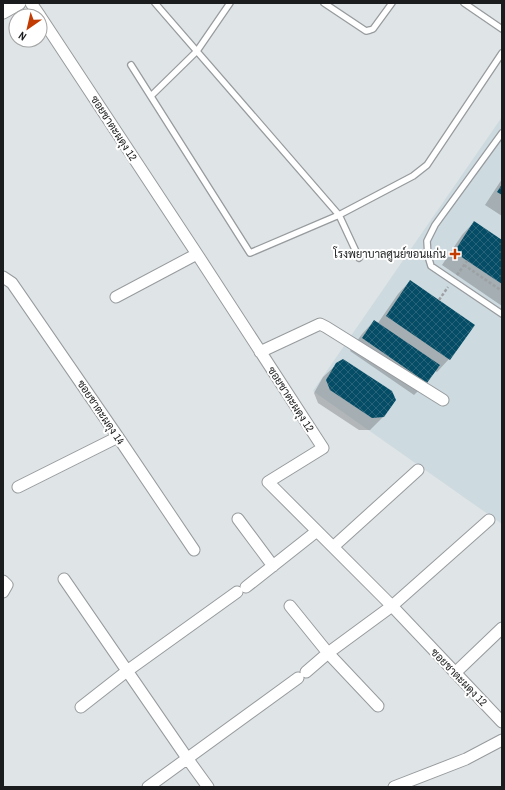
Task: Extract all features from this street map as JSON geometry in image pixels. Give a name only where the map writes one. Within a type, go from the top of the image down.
[{"type":"street","points":[[3,12],[19,3]]},
{"type":"street","name":"ซอยชาตะผดุง 12","points":[[48,28],[323,448],[268,482],[392,606],[502,722]]},
{"type":"street","points":[[116,297],[197,254]]},
{"type":"street","name":"ซอยชาตะผดุง 14","points":[[3,277],[12,283],[194,550]]},
{"type":"street","points":[[260,352],[320,324],[443,400]]},
{"type":"street","points":[[18,487],[118,437]]},
{"type":"street","points":[[333,547],[418,470]]},
{"type":"street","points":[[238,519],[273,566]]},
{"type":"street","points":[[148,787],[302,675],[328,653],[392,606],[489,520]]},
{"type":"street","points":[[81,707],[127,671],[242,590],[318,532]]},
{"type":"street","points":[[64,579],[208,787]]},
{"type":"street","points":[[3,581],[7,585],[3,592]]},
{"type":"street","points":[[290,606],[328,653],[378,706]]},
{"type":"street","points":[[455,673],[502,628]]},
{"type":"street","points":[[394,787],[466,759],[502,740]]},
{"type":"lane","points":[[155,3],[339,215],[359,258]]},
{"type":"lane","points":[[151,96],[197,51],[230,3]]},
{"type":"lane","points":[[324,3],[366,31],[374,28],[392,3]]},
{"type":"lane","points":[[464,3],[502,29]]},
{"type":"lane","points":[[131,65],[250,253],[339,215],[413,176],[427,165],[502,53]]},
{"type":"lane","points":[[502,133],[435,225],[427,241],[428,256],[431,266],[502,314]]},
{"type":"path","points":[[464,265],[502,291]]},
{"type":"shaded area","name":"โรงพยาบาลศูนย์ขอนแก่น","points":[[502,117],[502,524],[313,391]]},
{"type":"building","points":[[502,184],[502,195],[497,192]]},
{"type":"building","points":[[474,221],[502,240],[502,284],[454,252]]},
{"type":"building","points":[[410,280],[475,325],[450,360],[386,316]]},
{"type":"building","points":[[374,320],[440,365],[427,383],[362,338]]},
{"type":"building","points":[[343,359],[392,391],[396,400],[384,417],[372,418],[330,390],[326,380],[336,363]]},
{"type":"place","name":"โรงพยาบาลศูนย์ขอนแก่น","points":[[455,254]]}]
